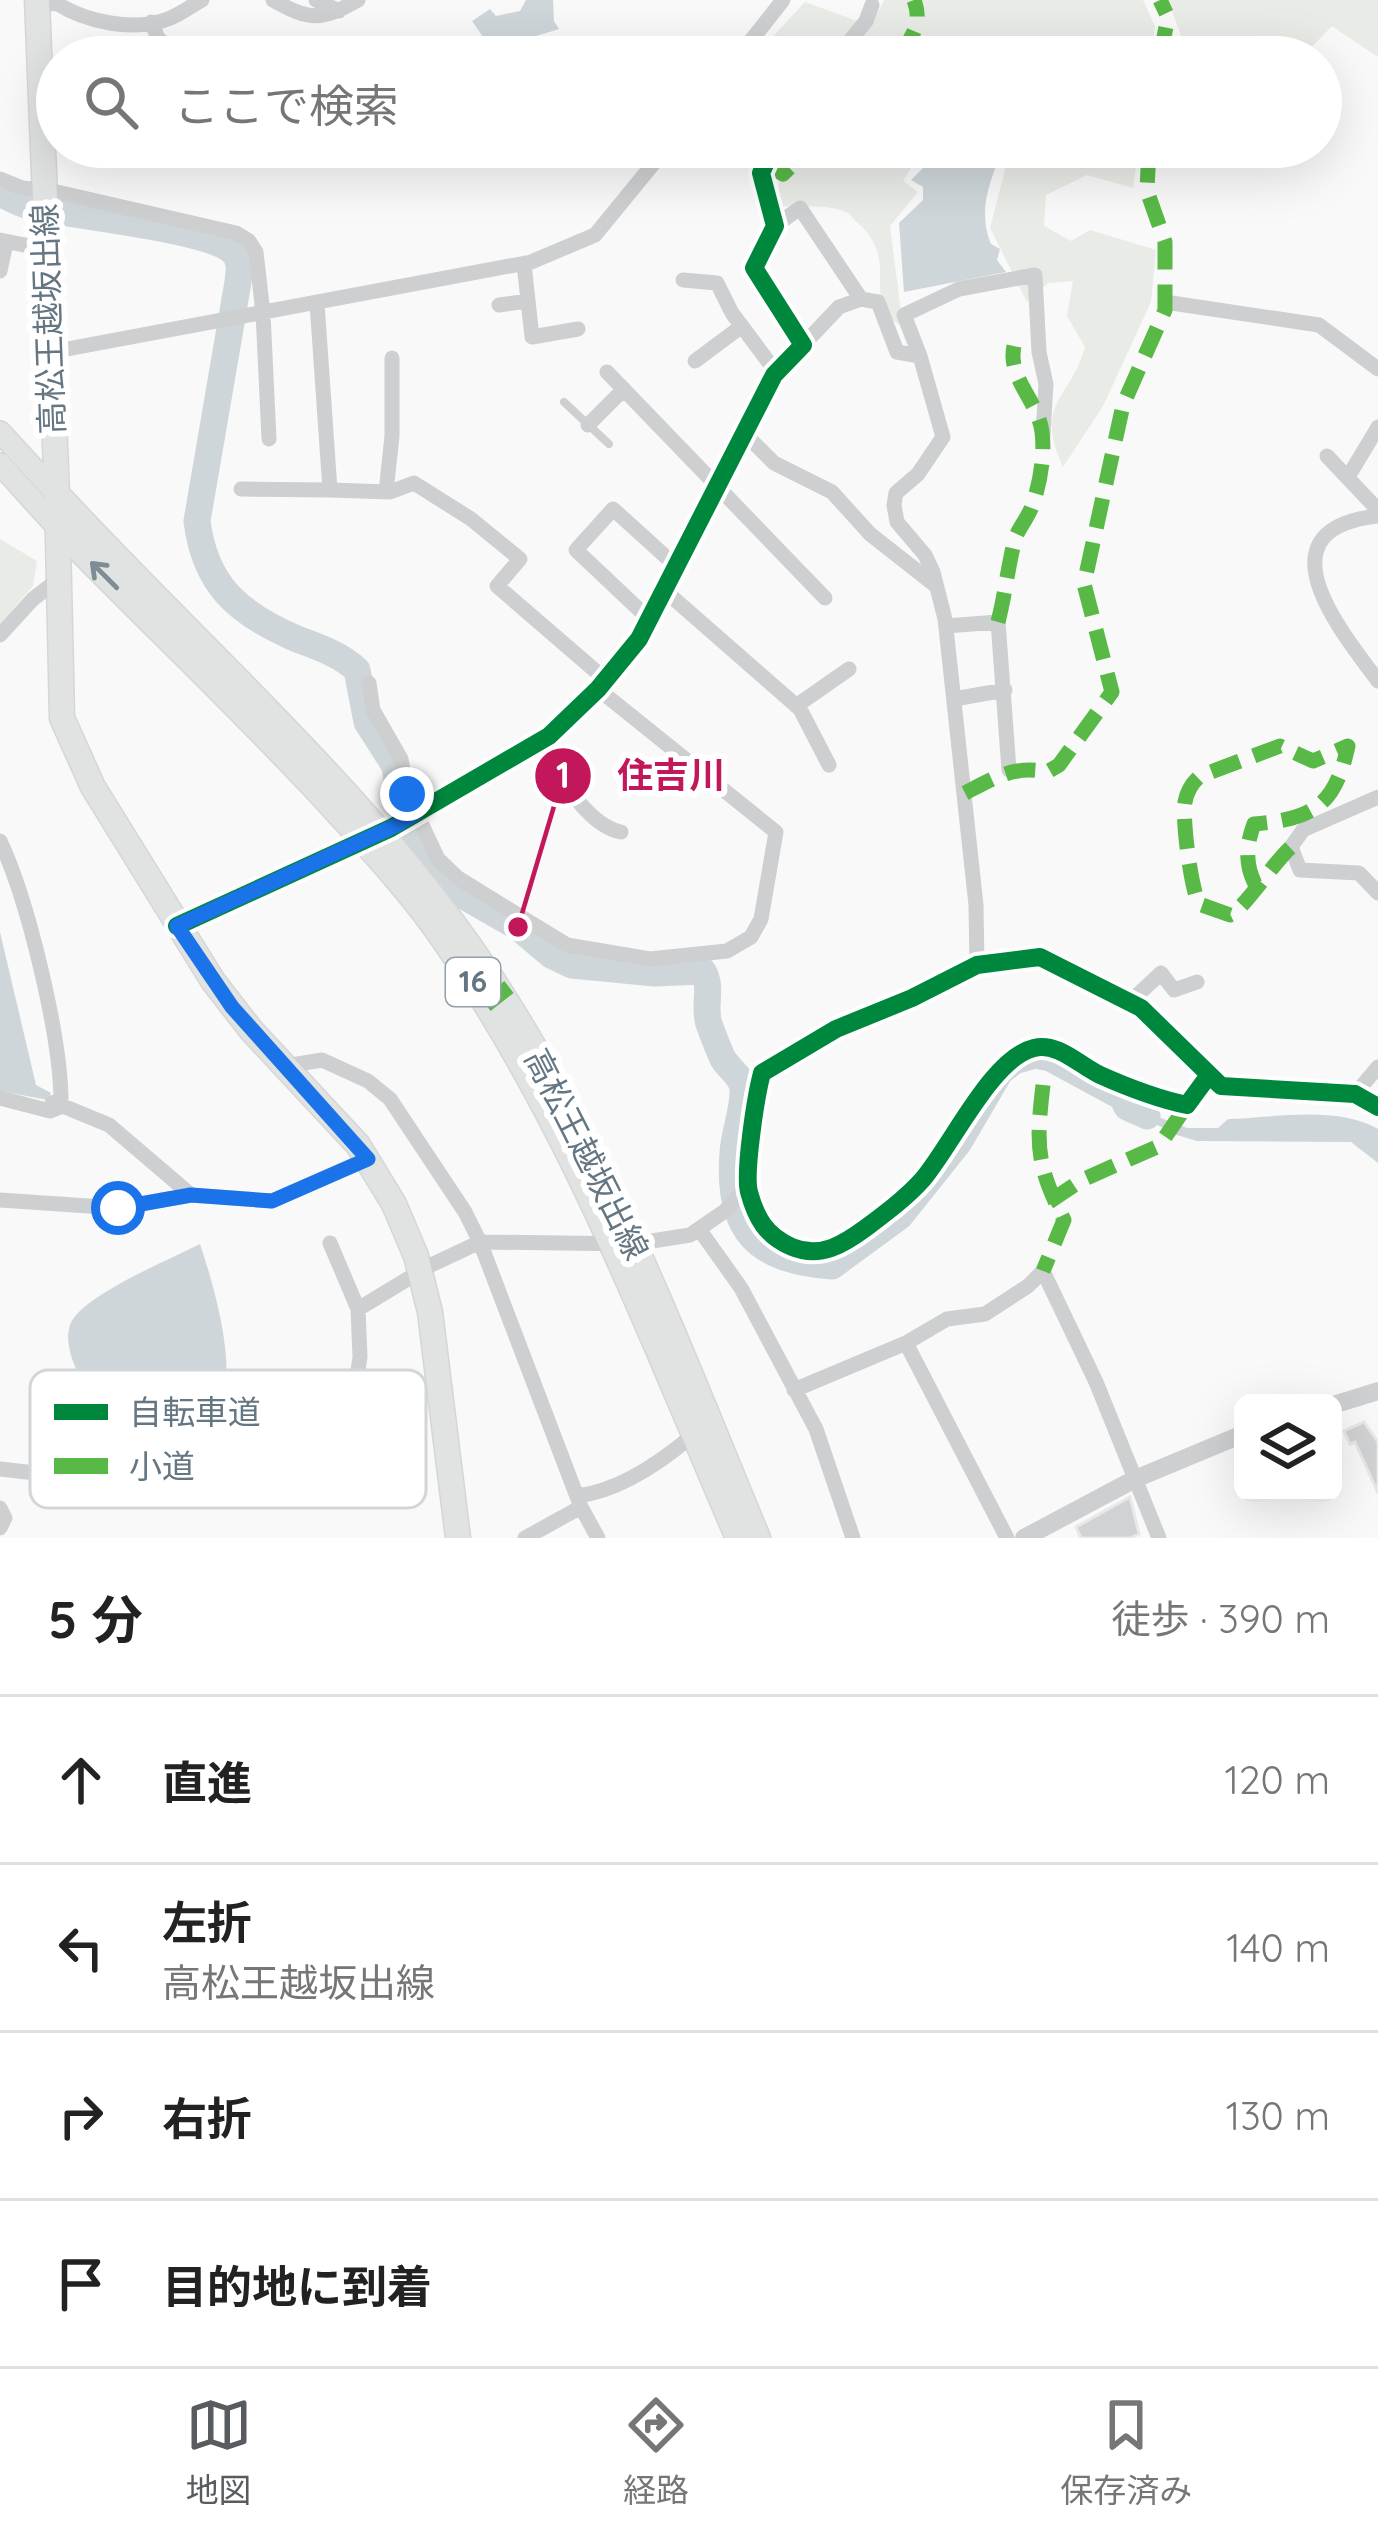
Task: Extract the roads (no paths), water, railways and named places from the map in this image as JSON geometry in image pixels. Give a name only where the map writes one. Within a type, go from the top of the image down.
[{"type":"main road","name":"高松王越坂出線","points":[[37,3],[38,36]]},
{"type":"main road","name":"高松王越坂出線","points":[[44,168],[62,718],[93,787],[232,1007],[368,1159],[394,1204],[430,1312],[458,1538]]},
{"type":"main road","points":[[0,432],[57,494]]},
{"type":"main road","points":[[0,464],[58,528]]},
{"type":"main road","name":"高松王越坂出線","points":[[57,494],[394,826],[565,1100],[693,1435],[738,1538]]},
{"type":"main road","name":"高松王越坂出線","points":[[58,528],[280,750],[394,826]]},
{"type":"main road","name":"高松王越坂出線","points":[[623,1245],[758,1538]]},
{"type":"street","points":[[37,3],[56,3],[72,13],[112,22],[151,22],[168,19],[202,0]]},
{"type":"street","points":[[273,0],[296,13],[327,18],[358,0]]},
{"type":"street","points":[[316,0],[339,11]]},
{"type":"street","points":[[755,36],[783,0]]},
{"type":"street","points":[[853,36],[872,5]]},
{"type":"street","points":[[151,22],[157,36]]},
{"type":"street","points":[[51,352],[524,264],[595,235],[650,168]]},
{"type":"street","points":[[763,168],[775,226]]},
{"type":"street","points":[[0,179],[45,200],[236,233],[249,241],[256,252],[263,313],[268,439]]},
{"type":"street","points":[[803,345],[754,268],[775,226],[800,208],[862,299]]},
{"type":"street","points":[[0,271],[3,242],[44,249]]},
{"type":"street","points":[[524,264],[532,337],[578,329]]},
{"type":"street","points":[[976,965],[976,905],[946,626],[925,555],[897,523],[894,505],[896,494],[918,475],[943,437],[904,316],[959,289],[1035,275],[1039,352],[1046,384],[1043,435]]},
{"type":"street","points":[[683,280],[717,283],[776,372]]},
{"type":"street","points":[[177,926],[394,826],[538,742],[602,684],[639,639],[776,372],[839,308],[862,299],[878,302],[897,352],[920,356]]},
{"type":"street","points":[[499,304],[528,301]]},
{"type":"street","points":[[1165,302],[1319,325],[1378,369]]},
{"type":"street","points":[[317,303],[330,490]]},
{"type":"street","points":[[695,361],[742,326]]},
{"type":"street","points":[[386,492],[392,358]]},
{"type":"street","points":[[607,372],[825,598]]},
{"type":"street","points":[[588,424],[624,389]]},
{"type":"street","points":[[1348,478],[1378,427]]},
{"type":"street","points":[[744,433],[774,463],[832,492],[870,534],[935,585]]},
{"type":"street","points":[[1327,456],[1378,513],[1341,525],[1327,535],[1317,553],[1316,588],[1332,620],[1378,681]]},
{"type":"street","points":[[241,489],[386,492],[414,483],[520,559],[497,586],[602,684],[776,832],[761,920],[751,937],[727,951],[650,959],[567,945],[458,878],[394,826]]},
{"type":"street","points":[[649,619],[576,550],[614,508],[676,566]]},
{"type":"street","points":[[0,635],[33,598],[59,579]]},
{"type":"street","points":[[664,590],[796,706],[829,766]]},
{"type":"street","points":[[946,626],[998,622],[1009,770]]},
{"type":"street","points":[[796,706],[849,669]]},
{"type":"street","points":[[369,683],[373,710],[400,759],[394,826]]},
{"type":"street","points":[[954,699],[1005,690]]},
{"type":"street","points":[[538,742],[586,808],[612,831],[621,832]]},
{"type":"street","points":[[1378,796],[1304,830],[1291,847],[1300,870],[1359,873],[1378,892]]},
{"type":"street","points":[[0,841],[26,915],[60,1069],[61,1100],[52,1102],[50,1111]]},
{"type":"street","points":[[1209,1076],[1187,1105],[1100,1075],[1052,1047],[1027,1050],[1010,1058],[993,1075],[964,1124],[905,1197],[861,1232],[825,1252],[791,1247],[772,1236],[760,1224],[747,1186],[762,1073],[836,1029],[976,965],[1040,957],[1141,1008],[1221,1086],[1355,1094],[1378,1107]]},
{"type":"street","points":[[1130,1002],[1162,974],[1174,990],[1197,982]]},
{"type":"street","points":[[286,1066],[322,1060],[368,1081],[390,1099],[465,1212],[579,1501],[598,1538]]},
{"type":"street","points":[[1355,1094],[1378,1067]]},
{"type":"street","points":[[0,1098],[50,1111],[63,1106],[109,1125],[191,1195]]},
{"type":"street","points":[[0,1200],[118,1208],[191,1195],[272,1201],[368,1159]]},
{"type":"street","points":[[358,1310],[480,1242],[623,1245],[690,1235],[725,1211],[747,1186]]},
{"type":"street","points":[[699,1229],[741,1288],[816,1429],[853,1538]]},
{"type":"street","points":[[330,1244],[358,1310],[358,1370]]},
{"type":"street","points":[[794,1390],[906,1343],[947,1319],[985,1315],[1043,1271],[1096,1382],[1159,1538]]},
{"type":"street","points":[[906,1343],[1006,1538]]},
{"type":"street","points":[[1342,1402],[1378,1391]]},
{"type":"street","points":[[525,1538],[579,1501],[623,1484],[693,1435]]},
{"type":"street","points":[[1024,1538],[1060,1529],[1135,1479],[1234,1438]]},
{"type":"street","points":[[0,1468],[30,1472]]},
{"type":"street","points":[[0,1508],[5,1518],[0,1534]]},
{"type":"lane","points":[[564,402],[609,444]]},
{"type":"waterway","points":[[0,193],[26,205],[199,237],[235,254],[238,282],[197,521],[217,580],[258,619],[336,655],[357,670],[367,722],[395,766],[401,810],[431,865],[450,888],[572,965],[655,973],[703,971],[709,1024],[723,1059],[743,1089],[733,1153],[735,1202],[752,1236],[766,1248],[784,1257],[832,1266],[900,1216],[959,1142],[1000,1072],[1014,1061],[1035,1055],[1050,1058],[1147,1116]]},
{"type":"place","name":"住吉川","points":[[518,927]]}]
